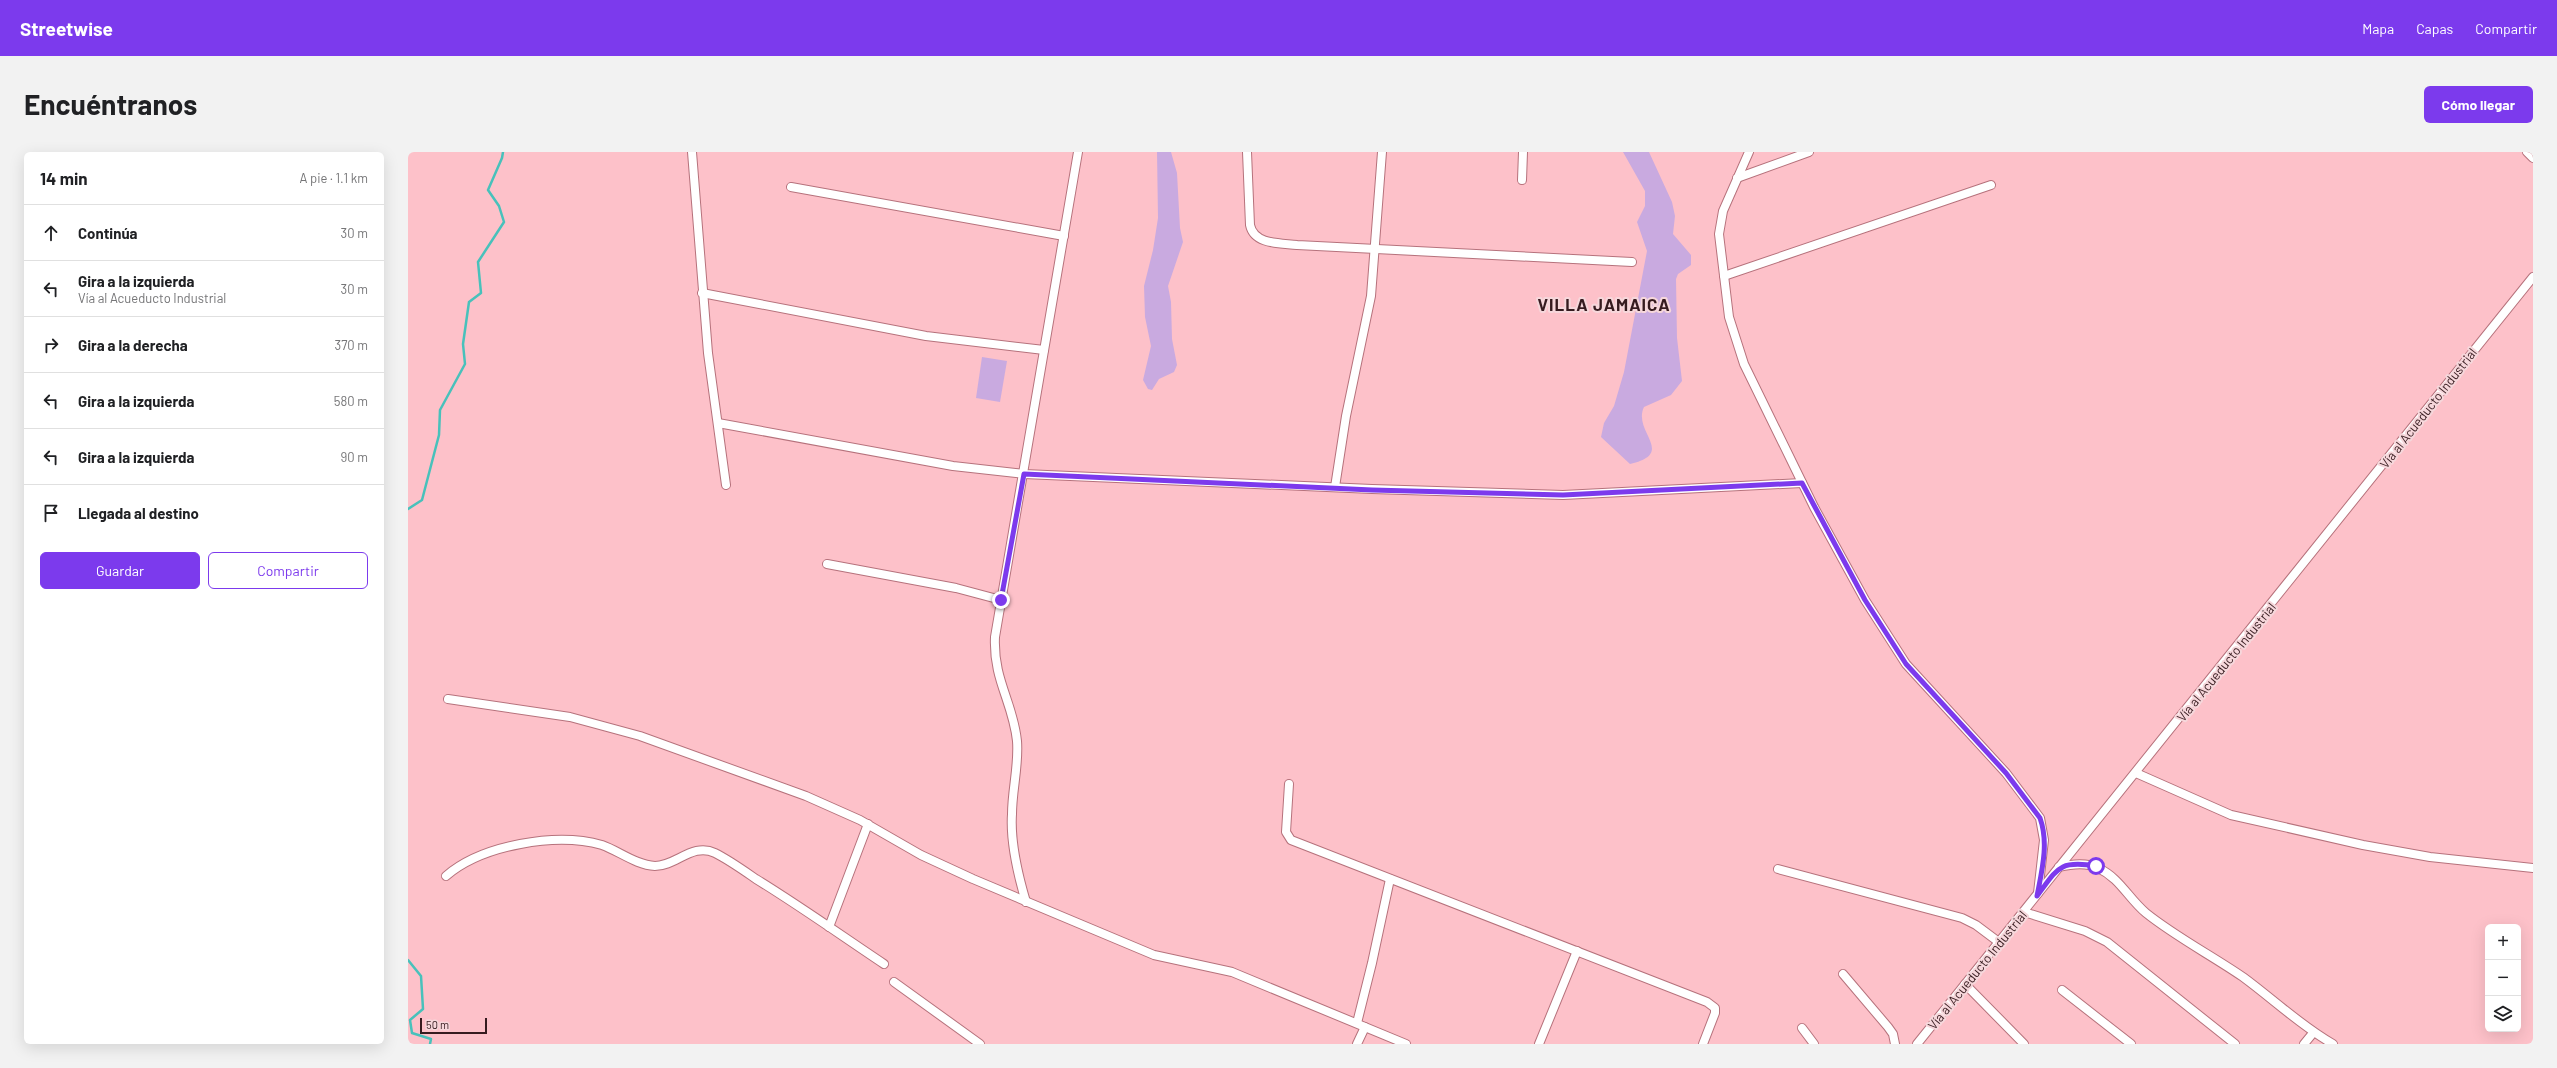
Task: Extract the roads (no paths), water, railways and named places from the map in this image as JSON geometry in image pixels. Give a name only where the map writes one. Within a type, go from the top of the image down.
[{"type":"street","points":[[692,152],[702,293],[726,485]]},
{"type":"street","points":[[1026,902],[1019,877],[1012,830],[1016,737],[1014,721],[998,676],[994,654],[1001,600],[1024,474],[1078,152]]},
{"type":"street","points":[[1247,152],[1250,225],[1254,234],[1272,242],[1632,262]]},
{"type":"street","points":[[1335,487],[1346,416],[1368,318],[1376,248],[1382,152]]},
{"type":"street","points":[[1522,180],[1523,152]]},
{"type":"street","points":[[1749,152],[1723,211],[1720,224],[1729,317],[1737,346],[1762,403],[1802,483],[1865,600],[1906,664],[2006,773],[2037,813],[2043,826],[2044,840],[2043,867],[2037,896]]},
{"type":"street","points":[[1737,178],[1809,152]]},
{"type":"street","points":[[2527,152],[2533,158]]},
{"type":"street","points":[[1724,276],[1834,240],[1991,185]]},
{"type":"street","points":[[791,187],[1064,236]]},
{"type":"street","name":"Vía al Acueducto Industrial","points":[[1917,1044],[2000,943],[2533,277]]},
{"type":"street","points":[[702,293],[926,336],[1044,350]]},
{"type":"street","points":[[718,423],[953,466],[1024,474],[1563,495],[1802,483]]},
{"type":"street","points":[[827,564],[956,588],[1001,600]]},
{"type":"street","points":[[448,699],[562,716],[617,728],[806,796],[868,824],[921,855],[1026,902],[1154,955],[1232,972],[1406,1044]]},
{"type":"street","points":[[2136,773],[2210,807],[2245,819],[2363,845],[2430,857],[2533,868]]},
{"type":"street","points":[[1289,784],[1286,832],[1291,840],[1712,1005],[1715,1013],[1703,1044]]},
{"type":"street","points":[[829,927],[868,824]]},
{"type":"street","points":[[446,876],[464,863],[491,851],[555,841],[601,845],[642,863],[654,866],[668,863],[689,853],[709,851],[772,888],[884,964]]},
{"type":"street","points":[[2060,867],[2073,864],[2096,866],[2116,878],[2133,901],[2147,914],[2264,993],[2313,1033],[2334,1044]]},
{"type":"street","points":[[1778,869],[1962,918],[1976,925],[2000,943]]},
{"type":"street","points":[[1357,1023],[1372,963],[1390,879]]},
{"type":"street","points":[[2024,912],[2085,931],[2107,942],[2235,1044]]},
{"type":"street","points":[[1539,1044],[1577,951]]},
{"type":"street","points":[[1843,974],[1888,1027],[1893,1034],[1895,1044]]},
{"type":"street","points":[[894,982],[980,1044]]},
{"type":"street","points":[[1965,984],[2024,1044]]},
{"type":"street","points":[[2062,990],[2131,1044]]},
{"type":"street","points":[[1357,1044],[1365,1027]]},
{"type":"street","points":[[1802,1028],[1814,1044]]},
{"type":"street","points":[[2304,1044],[2313,1033]]},
{"type":"waterway","points":[[408,509],[422,500],[439,435],[440,410],[465,364],[463,344],[469,302],[481,293],[478,262],[504,222],[499,206],[488,190],[502,158],[503,152]]},
{"type":"waterway","points":[[408,960],[421,976],[423,1009],[410,1020],[412,1033],[431,1039],[430,1044]]},
{"type":"district","name":"VILLA JAMAICA","points":[[1604,305]]}]
